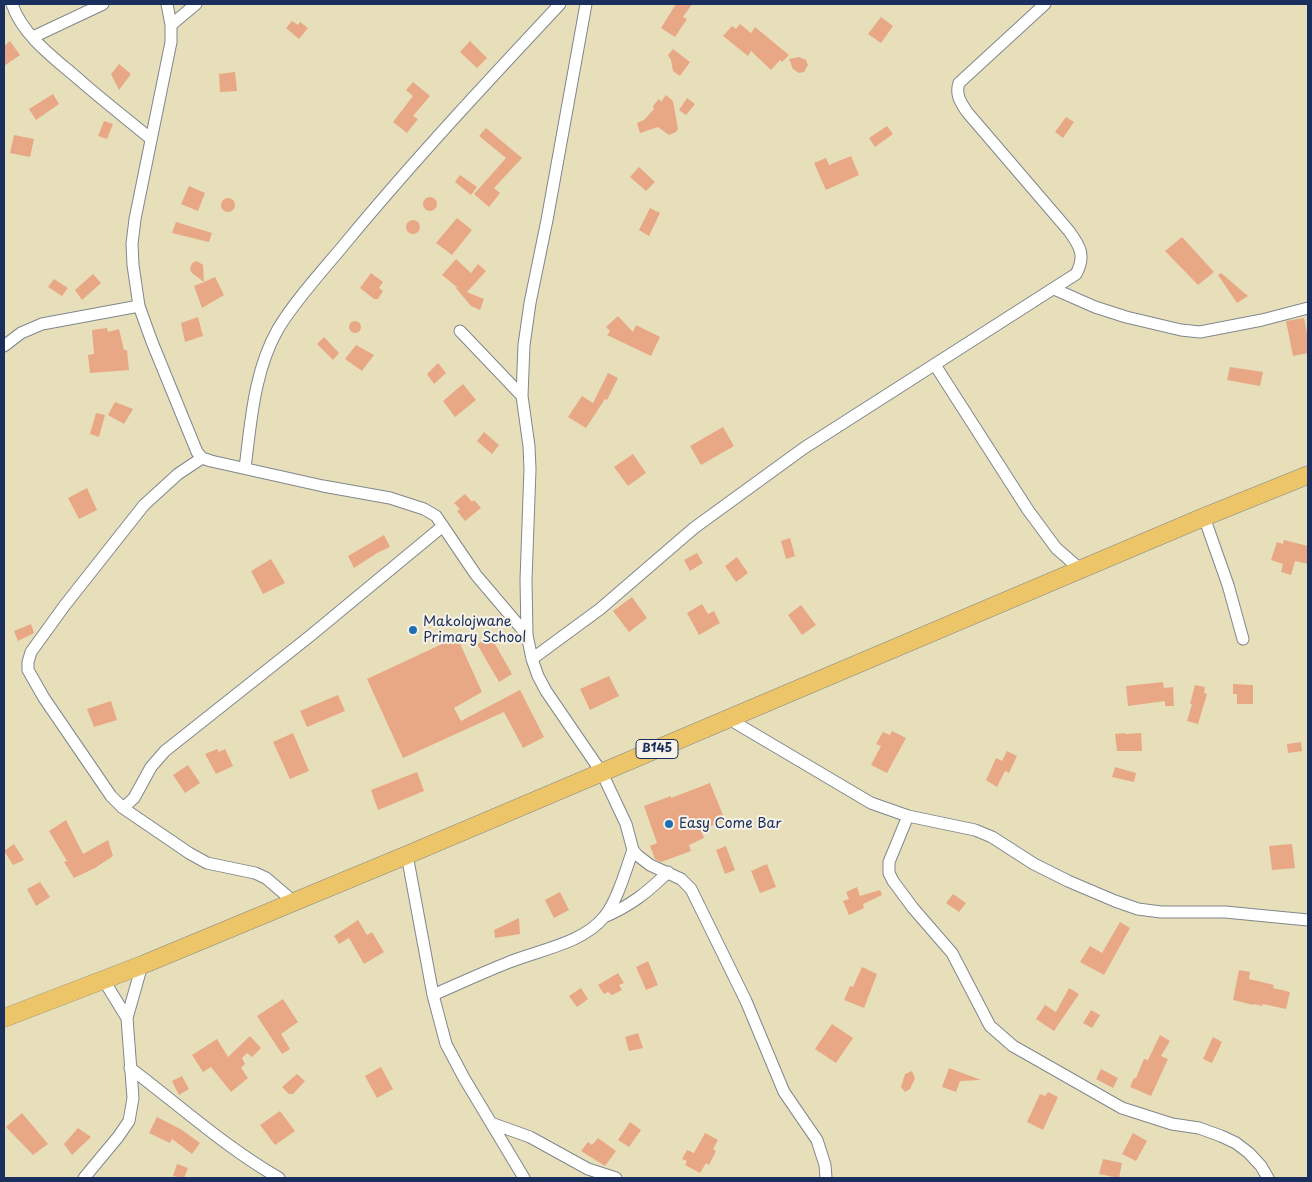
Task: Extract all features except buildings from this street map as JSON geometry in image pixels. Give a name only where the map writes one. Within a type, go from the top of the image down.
[{"type":"main road","name":"B145","points":[[4,1018],[142,965],[407,855],[1204,517],[1308,475]]},
{"type":"street","points":[[12,4],[15,14],[26,30],[53,57],[151,139]]},
{"type":"street","points":[[33,37],[103,4]]},
{"type":"street","points":[[167,4],[171,25],[171,42],[132,244],[133,265],[139,306],[155,351],[197,452],[202,458],[323,486],[390,498],[424,509],[436,516],[482,583],[527,634]]},
{"type":"street","points":[[171,25],[196,4]]},
{"type":"street","points":[[244,468],[257,383],[278,329],[313,283],[416,161],[560,4]]},
{"type":"street","points":[[586,4],[530,303],[524,345],[522,396],[529,446],[526,580],[527,634],[532,659],[546,691],[602,773],[626,824],[633,850],[650,865],[681,879],[691,890],[746,1001],[784,1092],[817,1140],[825,1165],[826,1178]]},
{"type":"street","points":[[532,659],[600,609],[702,522],[804,448],[1076,274],[1082,265],[1082,255],[1078,243],[967,112],[959,100],[957,90],[959,83],[1045,4]]},
{"type":"street","points":[[1054,289],[1095,307],[1126,317],[1181,330],[1200,332],[1262,320],[1308,308]]},
{"type":"street","points":[[4,346],[21,333],[42,324],[139,306]]},
{"type":"street","points":[[460,331],[522,396]]},
{"type":"street","points":[[935,364],[1028,510],[1056,548],[1081,570]]},
{"type":"street","points":[[202,458],[178,474],[144,505],[65,605],[32,652],[28,662],[28,670],[44,698],[111,796],[123,808],[207,864],[255,873],[266,878],[294,902]]},
{"type":"street","points":[[1204,517],[1228,585],[1243,639]]},
{"type":"street","points":[[123,808],[134,798],[151,767],[165,751],[310,636],[442,526]]},
{"type":"street","points":[[730,719],[871,803],[908,816],[975,830],[992,837],[1034,864],[1068,881],[1138,909],[1161,912],[1226,912],[1308,920]]},
{"type":"street","points":[[908,816],[890,862],[889,873],[913,908],[952,953],[990,1026],[1013,1046],[1122,1108],[1172,1124],[1199,1128],[1236,1143],[1261,1166],[1268,1178]]},
{"type":"street","points":[[604,917],[616,896],[633,850]]},
{"type":"street","points":[[407,855],[433,995],[446,1044],[464,1078],[524,1178]]},
{"type":"street","points":[[433,995],[509,962],[572,940],[604,917],[636,901],[650,891],[668,872]]},
{"type":"street","points":[[84,1178],[129,1121],[133,1098],[127,1018],[142,965]]},
{"type":"street","points":[[103,979],[127,1018]]},
{"type":"street","points":[[130,1068],[166,1095],[214,1136],[279,1178]]},
{"type":"street","points":[[491,1123],[530,1138],[588,1169],[616,1178]]},
{"type":"place","name":"Makolojwane Primary School","points":[[413,630]]},
{"type":"place","name":"Easy Come Bar","points":[[669,824]]}]
